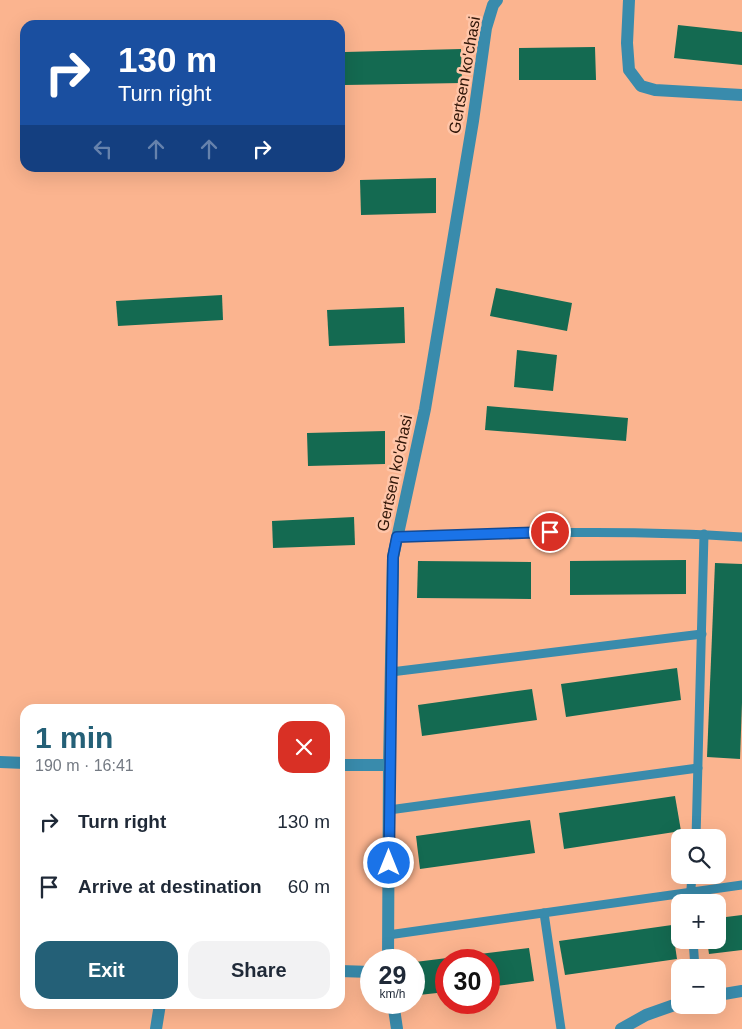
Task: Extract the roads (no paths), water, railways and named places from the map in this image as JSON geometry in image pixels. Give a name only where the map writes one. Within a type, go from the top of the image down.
[{"type":"street","name":"Gertsen ko'chasi","points":[[388,949],[390,672],[393,557],[425,409],[486,28],[496,0]]},
{"type":"street","points":[[629,0],[627,44],[630,70],[640,86],[655,90],[742,95]]},
{"type":"street","points":[[0,762],[20,762]]},
{"type":"street","points":[[345,765],[389,765]]},
{"type":"street","points":[[345,971],[360,972]]},
{"type":"street","points":[[726,994],[742,991]]},
{"type":"street","points":[[621,1029],[646,1015],[671,1007]]},
{"type":"street","points":[[156,1029],[159,1009]]},
{"type":"street","points":[[395,1014],[397,1029]]},
{"type":"lane","points":[[397,537],[550,532],[704,534],[742,537]]},
{"type":"lane","points":[[696,829],[704,534]]},
{"type":"lane","points":[[390,672],[702,634]]},
{"type":"lane","points":[[389,810],[698,768]]},
{"type":"lane","points":[[690,892],[691,884]]},
{"type":"lane","points":[[388,935],[742,885]]},
{"type":"lane","points":[[544,913],[561,1029]]}]
